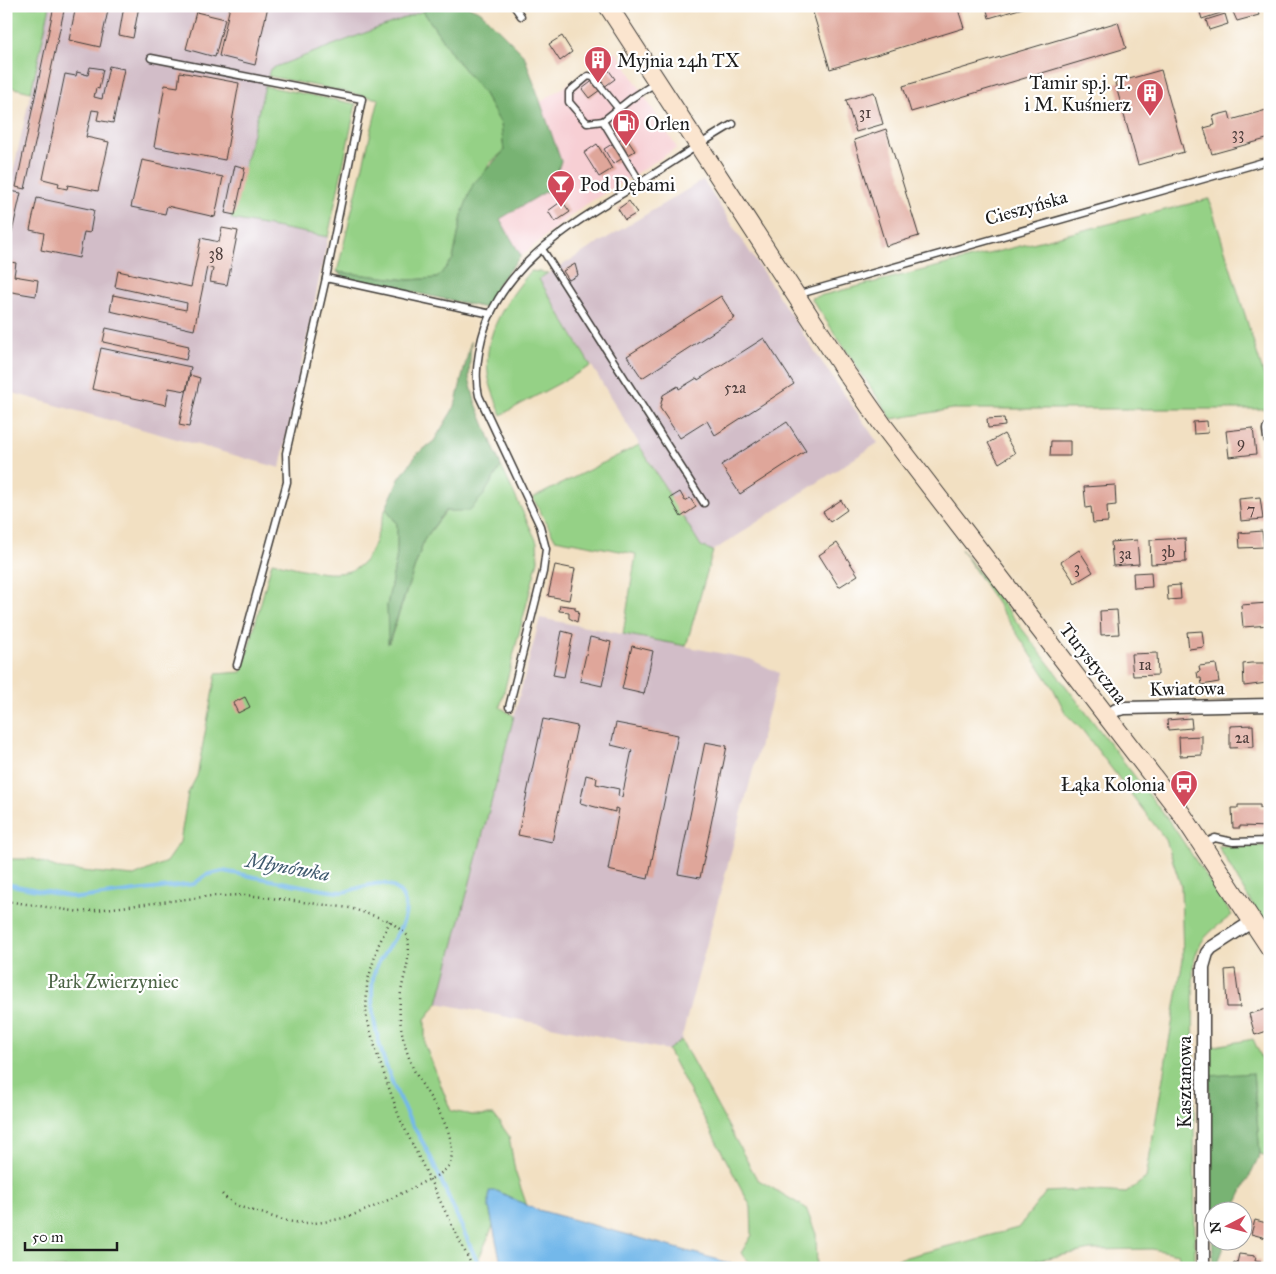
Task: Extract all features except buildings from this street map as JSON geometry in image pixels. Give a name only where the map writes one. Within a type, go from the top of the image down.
[{"type":"main road","points":[[608,6],[795,296]]},
{"type":"main road","name":"Turystyczna","points":[[795,296],[874,412],[1204,844],[1270,948]]},
{"type":"street","points":[[1269,430],[1270,438]]},
{"type":"street","name":"Kwiatowa","points":[[1108,716],[1125,708],[1270,705]]},
{"type":"street","name":"Kasztanowa","points":[[1203,1268],[1203,967],[1207,953],[1212,948],[1253,921]]},
{"type":"lane","points":[[514,6],[521,16]]},
{"type":"lane","points":[[151,58],[362,99],[326,278],[286,453],[287,482],[236,664]]},
{"type":"lane","points":[[618,108],[593,77],[588,76],[569,92],[569,102],[588,123],[603,121],[618,108],[657,82]]},
{"type":"lane","points":[[603,121],[640,182]]},
{"type":"lane","points":[[509,707],[543,572],[546,549],[540,526],[479,396],[476,375],[482,335],[491,314],[508,284],[542,249],[576,221],[733,124]]},
{"type":"lane","name":"Cieszyńska","points":[[795,296],[1270,160]]},
{"type":"lane","points":[[542,249],[704,503]]},
{"type":"lane","points":[[326,278],[491,314]]},
{"type":"lane","points":[[1204,844],[1215,838],[1233,842],[1270,841]]},
{"type":"path","points":[[6,901],[80,912],[211,896],[248,895],[350,908],[390,921],[408,936],[410,955],[400,993],[401,1031],[411,1065],[439,1112],[450,1141],[451,1160],[444,1172],[392,1198],[345,1218],[319,1222],[294,1222],[231,1204],[221,1193]]},
{"type":"path","points":[[390,921],[378,946],[366,983],[366,1016],[378,1057],[400,1118],[428,1179],[473,1268]]},
{"type":"shaded area","points":[[50,6],[421,6],[423,11],[270,69],[231,219],[328,237],[280,468],[6,391],[6,204]]},
{"type":"shaded area","points":[[617,52],[677,148],[579,209],[521,256],[500,219],[552,188],[561,161],[541,102]]},
{"type":"shaded area","points":[[703,180],[813,349],[878,443],[713,551],[701,546],[539,279]]},
{"type":"shaded area","points":[[540,618],[750,659],[779,673],[681,1040],[668,1050],[438,1003]]},
{"type":"green space","points":[[6,6],[50,6],[31,92],[6,86]]},
{"type":"green space","points":[[433,6],[467,6],[481,12],[524,55],[561,161],[552,188],[500,219],[521,256],[500,281],[486,308],[346,278],[337,272],[409,280],[437,278],[453,259],[463,211],[473,184],[504,151],[501,124],[484,94],[454,57],[423,11]]},
{"type":"green space","points":[[423,11],[454,57],[484,94],[501,124],[504,151],[490,163],[463,211],[453,259],[437,278],[409,280],[337,272],[379,99],[268,76],[270,69]]},
{"type":"green space","points":[[265,86],[356,104],[328,237],[231,219]]},
{"type":"green space","points":[[1209,199],[1270,395],[1270,409],[953,409],[892,419],[811,298]]},
{"type":"green space","points":[[531,271],[548,273],[539,279],[591,366],[501,415],[488,374],[487,359],[489,345],[498,318],[513,294]]},
{"type":"green space","points":[[471,341],[469,378],[475,401],[501,466],[483,496],[469,511],[445,511],[424,540],[388,644],[387,606],[397,554],[397,524],[386,508],[399,479],[417,454],[434,441],[455,406]]},
{"type":"green space","points":[[639,445],[701,546],[713,551],[686,646],[623,634],[636,554],[555,539],[533,498]]},
{"type":"green space","name":"Park Zwierzyniec","points":[[501,466],[537,542],[538,560],[500,707],[514,716],[438,1003],[425,1019],[425,1045],[451,1111],[472,1115],[494,1115],[509,1136],[515,1171],[527,1206],[497,1191],[489,1207],[493,1226],[479,1258],[482,1268],[6,1268],[6,859],[34,859],[61,869],[134,876],[166,862],[180,842],[188,793],[197,776],[216,674],[242,672],[272,562],[309,570],[335,573],[347,572],[358,567],[366,559],[372,547],[386,508],[397,524],[397,554],[387,606],[389,643],[424,540],[446,511],[469,510],[483,496]]},
{"type":"green space","points":[[961,549],[1172,825],[1232,915],[1206,936],[1198,949],[1193,967],[1195,1268],[1182,1268],[1178,1254],[1152,1249],[1090,1250],[994,1268],[864,1268],[1018,1228],[1046,1192],[1082,1190],[1126,1193],[1146,1178],[1183,959],[1181,886],[1166,840],[1083,731],[1066,714],[1053,688]]},
{"type":"green space","points":[[1218,846],[1270,846],[1270,935]]},
{"type":"green space","points":[[1253,1039],[1270,1076],[1270,1157],[1260,1154],[1253,1074],[1209,1076],[1210,1047]]},
{"type":"green space","points":[[681,1040],[757,1179],[806,1208],[816,1234],[817,1268],[755,1268],[741,1253],[752,1235],[751,1207],[668,1050]]},
{"type":"green space","points":[[1253,1073],[1260,1154],[1237,1202],[1212,1202],[1209,1076]]},
{"type":"green space","points":[[1213,1252],[1222,1252],[1217,1268],[1213,1268]]},
{"type":"water","points":[[489,1191],[497,1191],[535,1209],[748,1268],[502,1268],[489,1207]]},
{"type":"waterway","name":"Młynówka","points":[[6,884],[78,898],[194,884],[206,875],[223,871],[336,892],[373,884],[387,884],[394,887],[405,902],[406,912],[398,932],[380,960],[373,977],[372,991],[375,1025],[383,1057],[401,1103],[432,1160],[480,1268]]},
{"type":"place","name":"Myjnia 24h TX","points":[[598,84]]},
{"type":"place","name":"Tamir sp.j. T. i M. Kuśnierz","points":[[1150,117]]},
{"type":"place","name":"Orlen","points":[[626,147]]},
{"type":"place","name":"Pod Dębami","points":[[561,208]]},
{"type":"place","name":"Łąka Kolonia","points":[[1184,808]]}]
